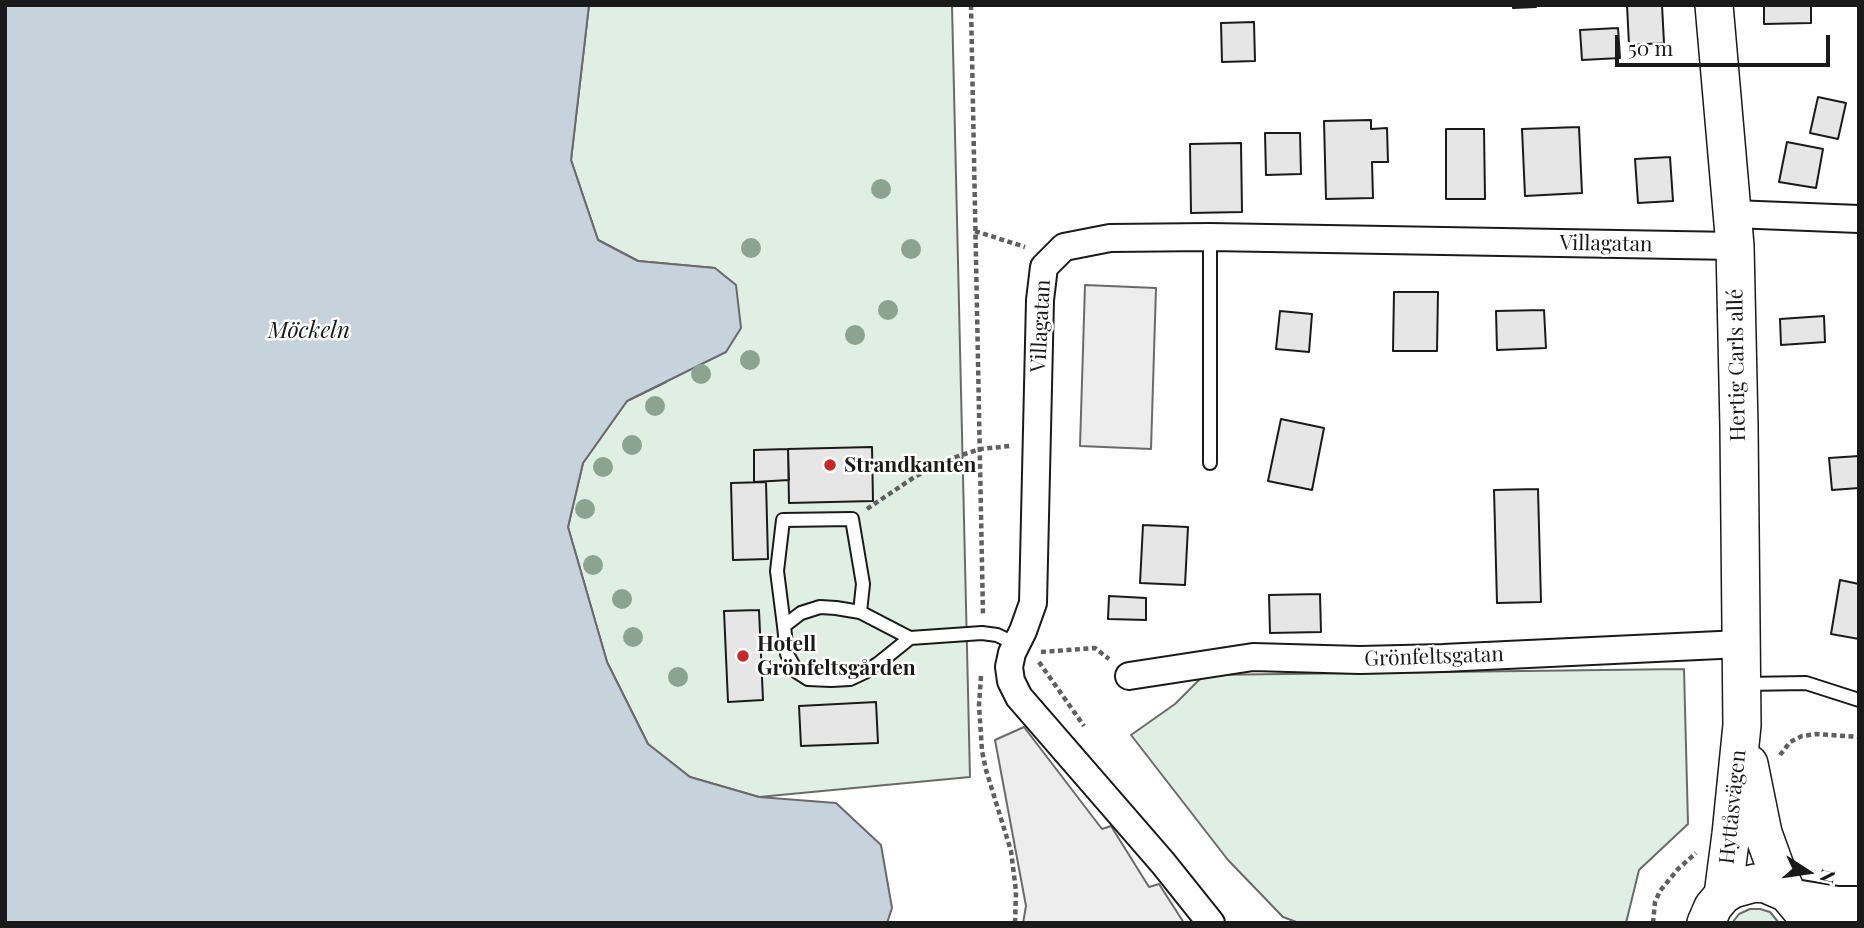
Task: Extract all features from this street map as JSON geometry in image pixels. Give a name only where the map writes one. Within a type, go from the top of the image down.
[{"type":"highway","points":[[1796,905],[1859,906]]},
{"type":"street","name":"Hertig Carls allé","points":[[1714,5],[1734,230],[1742,725]]},
{"type":"street","name":"Villagatan","points":[[1212,923],[1019,697],[1011,681],[1009,667],[1023,649],[1023,631],[1033,603],[1040,300],[1044,267],[1064,247],[1110,238],[1734,230],[1859,219]]},
{"type":"street","name":"Grönfeltsgatan","points":[[1129,676],[1254,657],[1360,660],[1443,658],[1741,644]]},
{"type":"street","name":"Hyttåsvägen","points":[[1742,725],[1763,833],[1776,869],[1796,905]]},
{"type":"street","name":"Hyttåsvägen","points":[[1715,909],[1731,834],[1742,725]]},
{"type":"street","points":[[1715,909],[1733,889],[1755,883],[1766,884],[1796,905]]},
{"type":"lane","points":[[1210,237],[1210,463]]},
{"type":"lane","points":[[860,612],[863,584],[852,519],[783,520],[777,571],[787,654],[797,672],[808,680],[850,678],[879,663],[910,638]]},
{"type":"lane","points":[[784,626],[802,612],[820,607],[836,608],[860,612],[910,638],[982,633],[997,635],[1023,649]]},
{"type":"lane","points":[[1741,684],[1806,683],[1859,701]]},
{"type":"path","points":[[971,5],[980,449],[982,633],[979,705],[982,751],[1011,852],[1016,891],[1015,923]]},
{"type":"path","points":[[975,231],[1054,257]]},
{"type":"path","points":[[852,519],[916,477],[953,458],[980,449],[1037,443]]},
{"type":"path","points":[[1023,649],[1095,648],[1129,676]]},
{"type":"path","points":[[1776,761],[1790,742],[1802,737],[1816,734],[1859,737]]},
{"type":"path","points":[[1653,923],[1655,902],[1660,891],[1700,847]]},
{"type":"green space","points":[[589,5],[952,5],[970,777],[759,797],[690,777],[648,744],[607,662],[568,527],[583,463],[627,401],[666,382],[715,268],[638,261],[598,240],[571,160]]},
{"type":"green space","points":[[1684,669],[1688,824],[1639,870],[1626,923],[1299,923],[1283,917],[1228,860],[1131,735],[1175,704],[1204,675]]},
{"type":"green space","points":[[1750,909],[1770,912],[1779,923],[1732,923],[1739,914]]},
{"type":"shaded area","points":[[1085,285],[1156,288],[1151,449],[1080,446]]},
{"type":"shaded area","points":[[1024,727],[1102,829],[1111,826],[1149,887],[1159,884],[1184,923],[1023,923],[1026,906],[995,740]]},
{"type":"water","name":"Möckeln","points":[[5,5],[589,5],[571,160],[598,240],[638,261],[715,268],[736,285],[741,328],[726,352],[627,401],[583,463],[568,527],[607,662],[648,744],[690,777],[759,797],[836,803],[881,845],[892,908],[887,923],[5,923]]},
{"type":"building","points":[[1513,5],[1536,5],[1536,7],[1513,8]]},
{"type":"building","points":[[1627,5],[1662,5],[1664,43],[1629,45]]},
{"type":"building","points":[[1764,5],[1811,5],[1811,23],[1764,24]]},
{"type":"building","points":[[1254,22],[1255,61],[1222,62],[1221,23]]},
{"type":"building","points":[[1618,28],[1620,58],[1582,60],[1580,30]]},
{"type":"building","points":[[1818,97],[1846,103],[1838,139],[1810,133]]},
{"type":"building","points":[[1371,120],[1371,129],[1387,128],[1388,162],[1372,162],[1373,198],[1326,199],[1324,121]]},
{"type":"building","points":[[1579,127],[1582,193],[1525,196],[1522,129]]},
{"type":"building","points":[[1446,129],[1484,129],[1485,199],[1446,199]]},
{"type":"building","points":[[1265,133],[1300,133],[1301,174],[1266,175]]},
{"type":"building","points":[[1787,142],[1823,149],[1816,188],[1779,182]]},
{"type":"building","points":[[1241,143],[1242,212],[1191,213],[1190,144]]},
{"type":"building","points":[[1670,157],[1673,201],[1638,203],[1635,159]]},
{"type":"building","points":[[1394,292],[1438,292],[1437,351],[1393,351]]},
{"type":"building","points":[[1544,310],[1546,348],[1497,350],[1496,311]]},
{"type":"building","points":[[1280,311],[1312,314],[1309,352],[1276,349]]},
{"type":"building","points":[[1824,316],[1825,342],[1781,345],[1780,319]]},
{"type":"building","points":[[1281,419],[1324,428],[1312,490],[1268,481]]},
{"type":"building","name":"Strandkanten","points":[[872,447],[873,501],[789,503],[788,449]]},
{"type":"building","points":[[788,449],[789,480],[754,482],[754,450]]},
{"type":"building","points":[[1859,456],[1859,488],[1832,490],[1829,458]]},
{"type":"building","points":[[766,482],[768,559],[733,560],[731,483]]},
{"type":"building","points":[[1538,489],[1541,602],[1497,603],[1494,490]]},
{"type":"building","points":[[1143,525],[1188,527],[1185,585],[1140,583]]},
{"type":"building","points":[[1840,580],[1859,584],[1859,639],[1831,634]]},
{"type":"building","points":[[1320,594],[1321,632],[1270,633],[1269,595]]},
{"type":"building","points":[[1109,596],[1146,598],[1146,620],[1108,619]]},
{"type":"building","name":"Hotell Grönfeltsgården","points":[[759,610],[763,700],[728,702],[724,611]]},
{"type":"building","points":[[876,702],[878,743],[801,746],[799,706]]},
{"type":"place","name":"Strandkanten","points":[[830,465]]},
{"type":"place","name":"Hotell Grönfeltsgården","points":[[743,656]]}]
